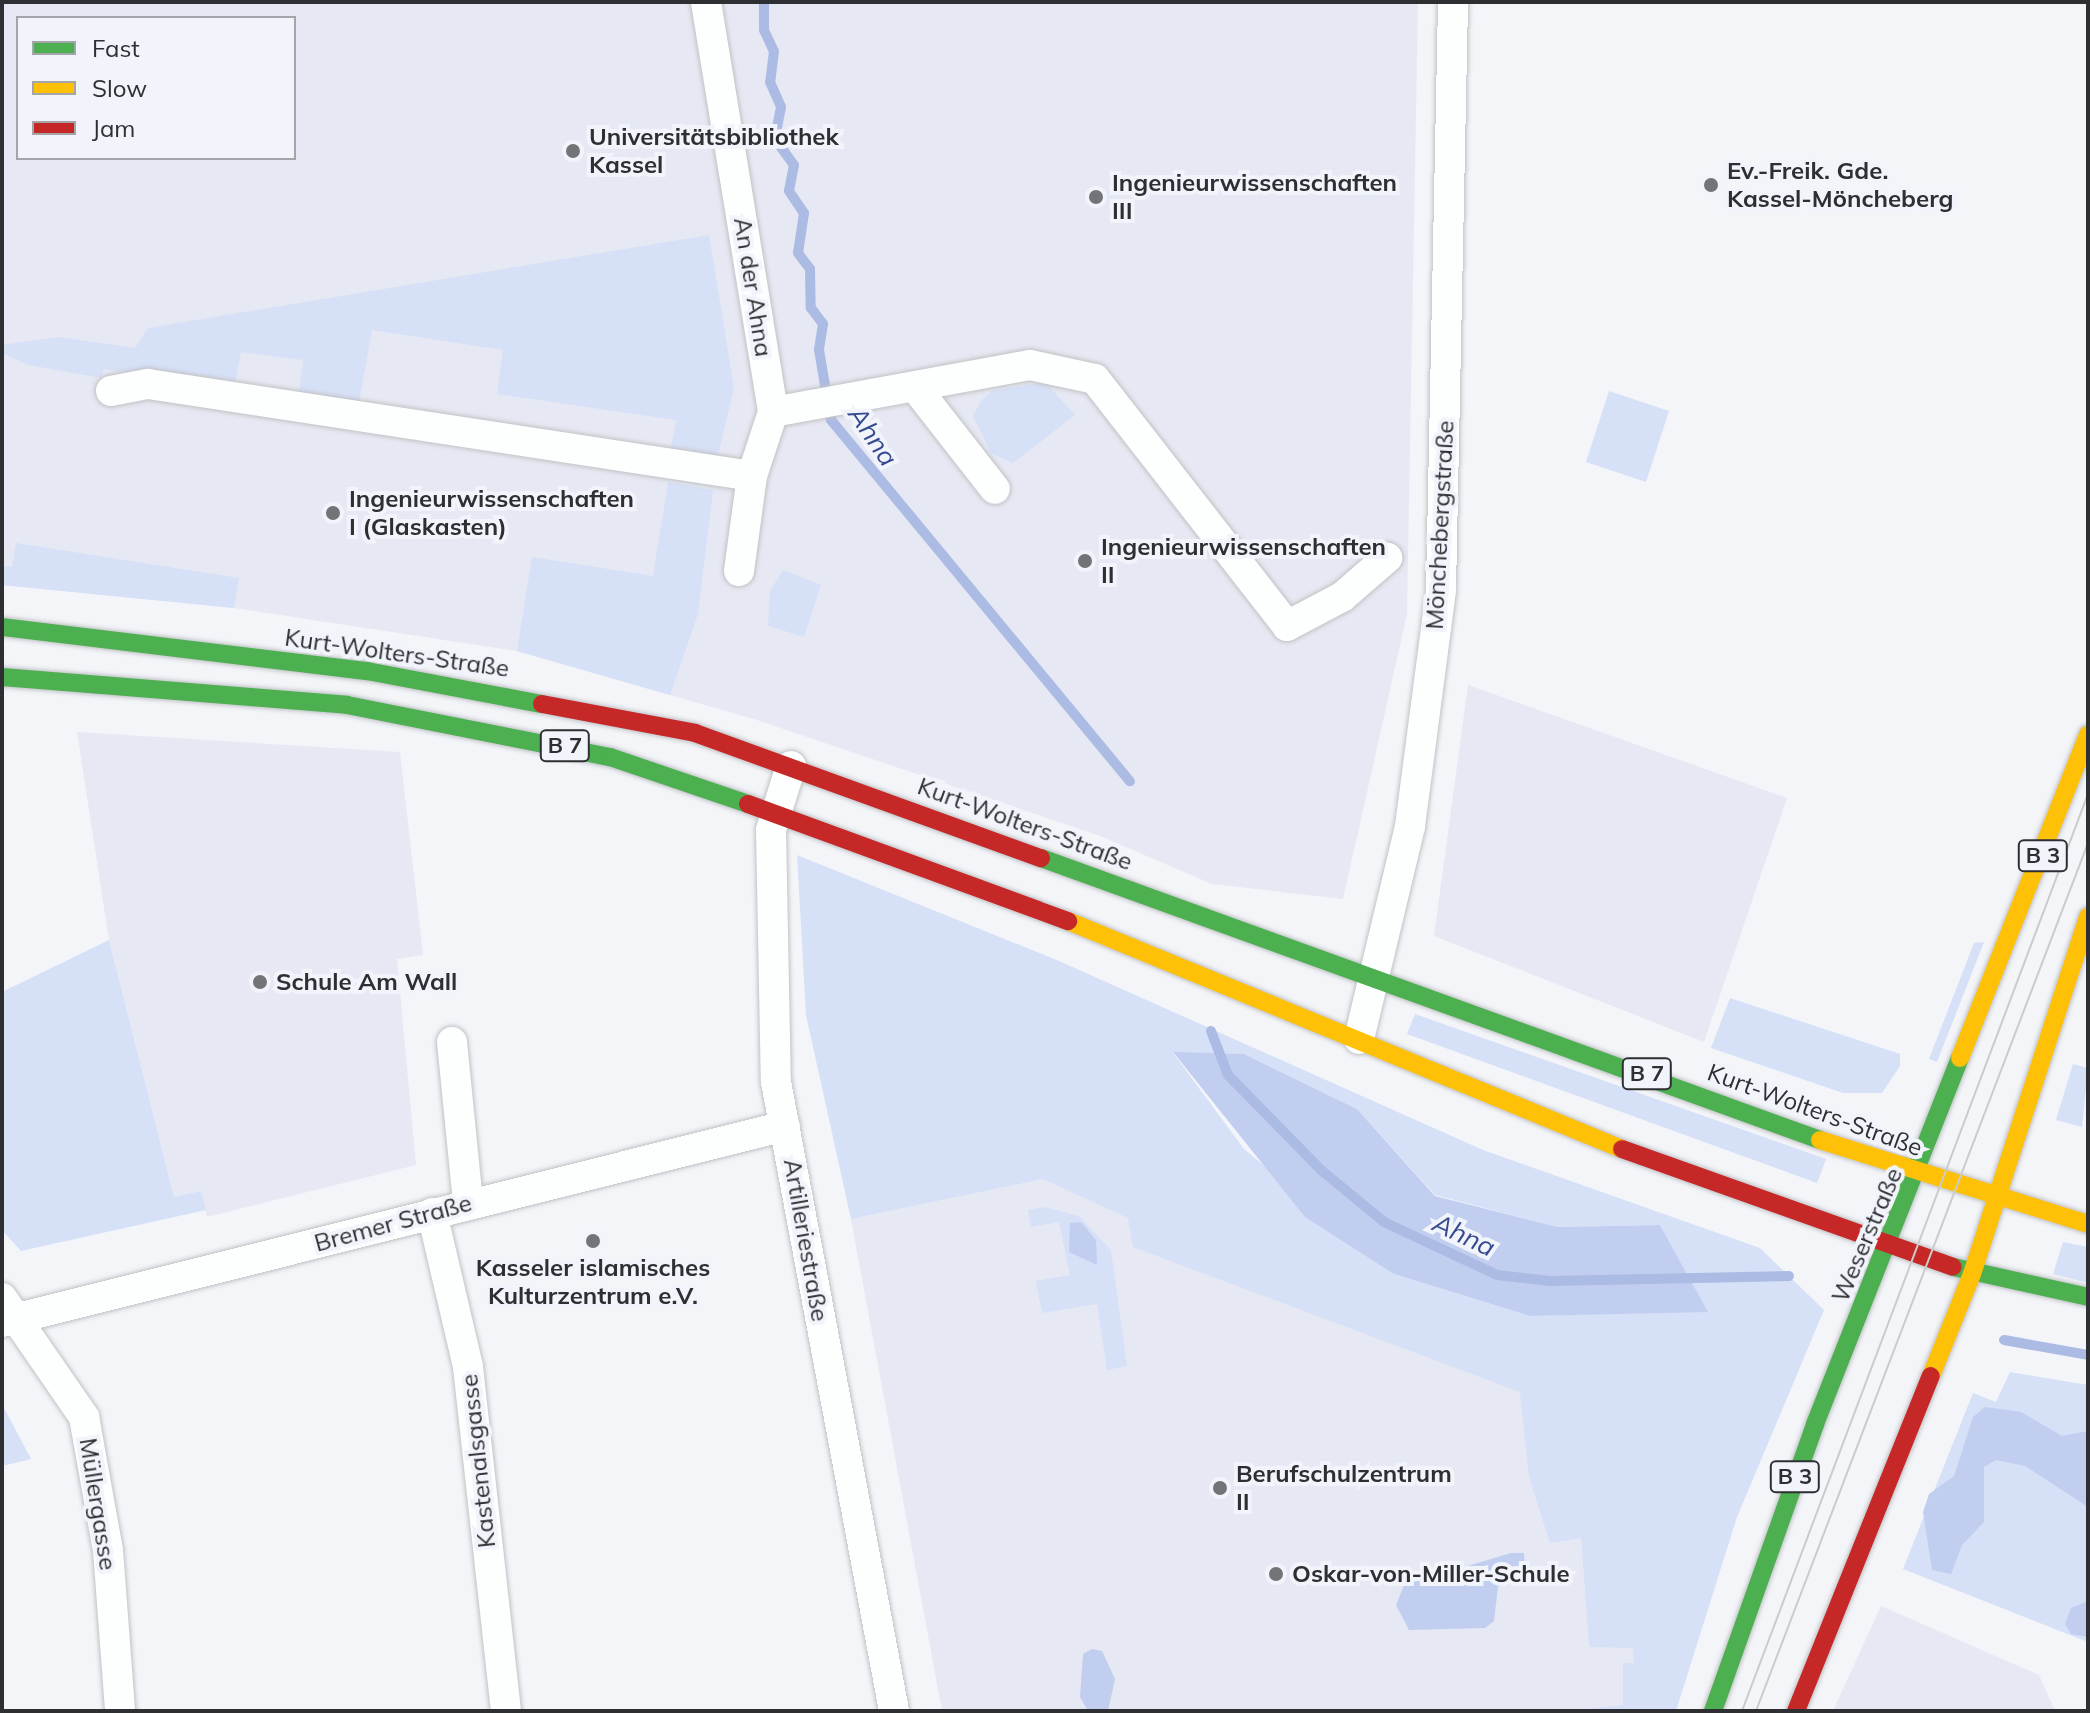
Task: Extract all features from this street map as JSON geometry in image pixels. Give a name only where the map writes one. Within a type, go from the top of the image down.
[{"type":"main road","name":"Kurt-Wolters-Straße","points":[[2,627],[518,694],[695,733],[1998,1201]]},
{"type":"main road","name":"B 7","points":[[2,677],[232,693],[438,719],[610,757],[777,810],[1359,1039],[1645,1159],[1890,1248],[1972,1274],[2088,1297]]},
{"type":"main road","name":"Weserstraße","points":[[1713,1711],[1766,1552],[1890,1248],[2088,734]]},
{"type":"main road","points":[[1796,1711],[1972,1274],[2088,916]]},
{"type":"main road","name":"B 7","points":[[1998,1201],[2088,1224]]},
{"type":"street","name":"An der Ahna","points":[[706,2],[773,412],[752,476],[739,571]]},
{"type":"street","name":"Mönchebergstraße","points":[[1359,1039],[1410,826],[1441,590],[1453,2]]},
{"type":"street","points":[[773,412],[1030,365],[1095,379],[1287,626],[1342,597],[1387,558]]},
{"type":"street","points":[[111,391],[148,384],[752,476]]},
{"type":"street","points":[[916,388],[995,489]]},
{"type":"street","name":"Artilleriestraße","points":[[791,766],[771,830],[776,1082],[894,1711]]},
{"type":"street","points":[[452,1042],[468,1203]]},
{"type":"street","name":"Bremer Straße","points":[[7,1313],[785,1126]]},
{"type":"street","name":"Kastenalsgasse","points":[[432,1213],[468,1367],[506,1711]]},
{"type":"street","name":"Müllergasse","points":[[7,1313],[84,1417],[108,1550],[120,1711]]},
{"type":"shaded area","points":[[2,2],[1418,2],[1407,614],[1343,899],[1212,884],[1100,836],[757,720],[517,651],[234,608],[2,585]]},
{"type":"shaded area","points":[[709,235],[734,388],[717,460],[670,452],[676,420],[497,394],[503,350],[372,330],[359,403],[299,395],[303,360],[241,352],[234,388],[104,369],[101,378],[28,365],[2,353],[2,345],[58,337],[135,348],[148,328]]},
{"type":"shaded area","points":[[1045,382],[1075,415],[1013,463],[991,453],[973,416],[981,401],[992,391]]},
{"type":"shaded area","points":[[1609,391],[1669,411],[1646,482],[1586,462]]},
{"type":"shaded area","points":[[668,482],[713,490],[698,614],[670,695],[517,651],[532,557],[653,576]]},
{"type":"shaded area","points":[[16,543],[239,578],[234,608],[2,585],[2,566],[12,567]]},
{"type":"shaded area","points":[[783,570],[821,585],[804,637],[768,626],[770,591]]},
{"type":"shaded area","points":[[1468,685],[1787,798],[1704,1042],[1434,936]]},
{"type":"shaded area","name":"Schule Am Wall","points":[[77,732],[400,752],[423,955],[397,959],[416,1165],[207,1217],[201,1191],[174,1197],[109,940]]},
{"type":"shaded area","points":[[797,855],[1059,961],[1483,1150],[1760,1248],[1824,1310],[1737,1517],[1676,1711],[1572,1711],[1623,1705],[1623,1663],[1634,1663],[1633,1648],[1589,1647],[1581,1538],[1550,1543],[1529,1477],[1520,1392],[1133,1247],[1128,1218],[1043,1179],[851,1219],[806,1015]],"holes":[[[1173,1053],[1244,1054],[1357,1109],[1435,1195],[1558,1227],[1660,1225],[1707,1311],[1530,1316],[1394,1274],[1244,1149]]]},
{"type":"shaded area","points":[[109,940],[174,1197],[201,1191],[206,1210],[21,1251],[2,1230],[2,992]]},
{"type":"shaded area","points":[[1984,942],[1937,1062],[1929,1059],[1974,943]]},
{"type":"shaded area","points":[[1730,998],[1900,1054],[1900,1066],[1882,1093],[1843,1093],[1711,1048]]},
{"type":"shaded area","points":[[1415,1014],[1826,1159],[1817,1183],[1407,1034]]},
{"type":"shaded area","points":[[1173,1052],[1244,1054],[1357,1109],[1435,1196],[1558,1227],[1660,1225],[1708,1312],[1530,1316],[1394,1274],[1305,1217]]},
{"type":"shaded area","points":[[2073,1064],[2088,1068],[2082,1127],[2056,1120]]},
{"type":"shaded area","name":"Berufschulzentrum II","points":[[1043,1179],[1520,1388],[1550,1543],[1581,1537],[1589,1646],[1647,1647],[1676,1711],[942,1711],[851,1219]]},
{"type":"shaded area","points":[[1044,1207],[1079,1216],[1111,1250],[1127,1366],[1107,1370],[1097,1304],[1042,1313],[1036,1281],[1070,1275],[1059,1222],[1031,1227],[1028,1210]]},
{"type":"shaded area","points":[[1081,1222],[1096,1240],[1097,1265],[1069,1252],[1070,1223]]},
{"type":"shaded area","points":[[2063,1242],[2088,1247],[2088,1283],[2053,1274]]},
{"type":"shaded area","points":[[2010,1372],[2088,1385],[2088,1642],[1903,1569],[1973,1393],[1996,1402]]},
{"type":"shaded area","points":[[2,1404],[31,1459],[2,1466]]},
{"type":"shaded area","points":[[1985,1407],[2021,1412],[2062,1436],[2088,1431],[2088,1507],[2025,1466],[1996,1460],[1984,1467],[1984,1522],[1962,1545],[1951,1574],[1932,1570],[1923,1512],[1929,1494],[1954,1476],[1973,1417]]},
{"type":"shaded area","points":[[1511,1553],[1524,1553],[1525,1569],[1498,1587],[1494,1621],[1485,1628],[1409,1630],[1396,1605],[1404,1585]]},
{"type":"shaded area","points":[[2088,1601],[2088,1637],[2071,1634],[2065,1624],[2071,1608]]},
{"type":"shaded area","points":[[1881,1606],[2039,1675],[2055,1711],[1833,1711]]},
{"type":"shaded area","points":[[1092,1649],[1102,1651],[1115,1679],[1108,1711],[1088,1711],[1080,1697],[1083,1654]]},
{"type":"waterway","name":"Ahna","points":[[764,2],[764,30],[774,51],[770,82],[781,107],[775,139],[794,165],[789,191],[804,213],[798,253],[810,269],[811,308],[823,324],[819,350],[831,420],[1130,781]]},
{"type":"waterway","name":"Ahna","points":[[1211,1031],[1228,1075],[1321,1170],[1384,1222],[1497,1275],[1550,1281],[1789,1276]]},
{"type":"waterway","name":"Ahna","points":[[2004,1340],[2088,1355]]},
{"type":"tram line","points":[[1742,1711],[2088,794]]},
{"type":"tram line","points":[[1756,1711],[2088,843]]},
{"type":"traffic: fast","points":[[2,627],[367,671],[542,704]]},
{"type":"traffic: fast","points":[[2,677],[347,705],[610,757],[748,804]]},
{"type":"traffic: fast","points":[[1041,858],[1820,1140]]},
{"type":"traffic: fast","points":[[1713,1711],[1815,1424],[1960,1058]]},
{"type":"traffic: fast","points":[[1953,1267],[2088,1297]]},
{"type":"traffic: slow","points":[[1960,1058],[2088,734]]},
{"type":"traffic: slow","points":[[1931,1376],[1972,1274],[2088,916]]},
{"type":"traffic: slow","points":[[1068,921],[1622,1149]]},
{"type":"traffic: slow","points":[[1820,1140],[2088,1224]]},
{"type":"traffic: jam","points":[[542,704],[695,733],[1041,858]]},
{"type":"traffic: jam","points":[[748,804],[1068,921]]},
{"type":"traffic: jam","points":[[1622,1149],[1953,1267]]},
{"type":"traffic: jam","points":[[1796,1711],[1931,1376]]},
{"type":"place","name":"Universitätsbibliothek Kassel","points":[[573,151]]},
{"type":"place","name":"Ev.-Freik. Gde. Kassel-Möncheberg","points":[[1711,185]]},
{"type":"place","name":"Ingenieurwissenschaften III","points":[[1096,197]]},
{"type":"place","name":"Ingenieurwissenschaften I (Glaskasten)","points":[[333,513]]},
{"type":"place","name":"Ingenieurwissenschaften II","points":[[1085,561]]},
{"type":"place","name":"Schule Am Wall","points":[[260,982]]},
{"type":"place","name":"Kasseler islamisches Kulturzentrum e.V.","points":[[593,1241]]},
{"type":"place","name":"Berufschulzentrum II","points":[[1220,1488]]},
{"type":"place","name":"Oskar-von-Miller-Schule","points":[[1276,1574]]}]
